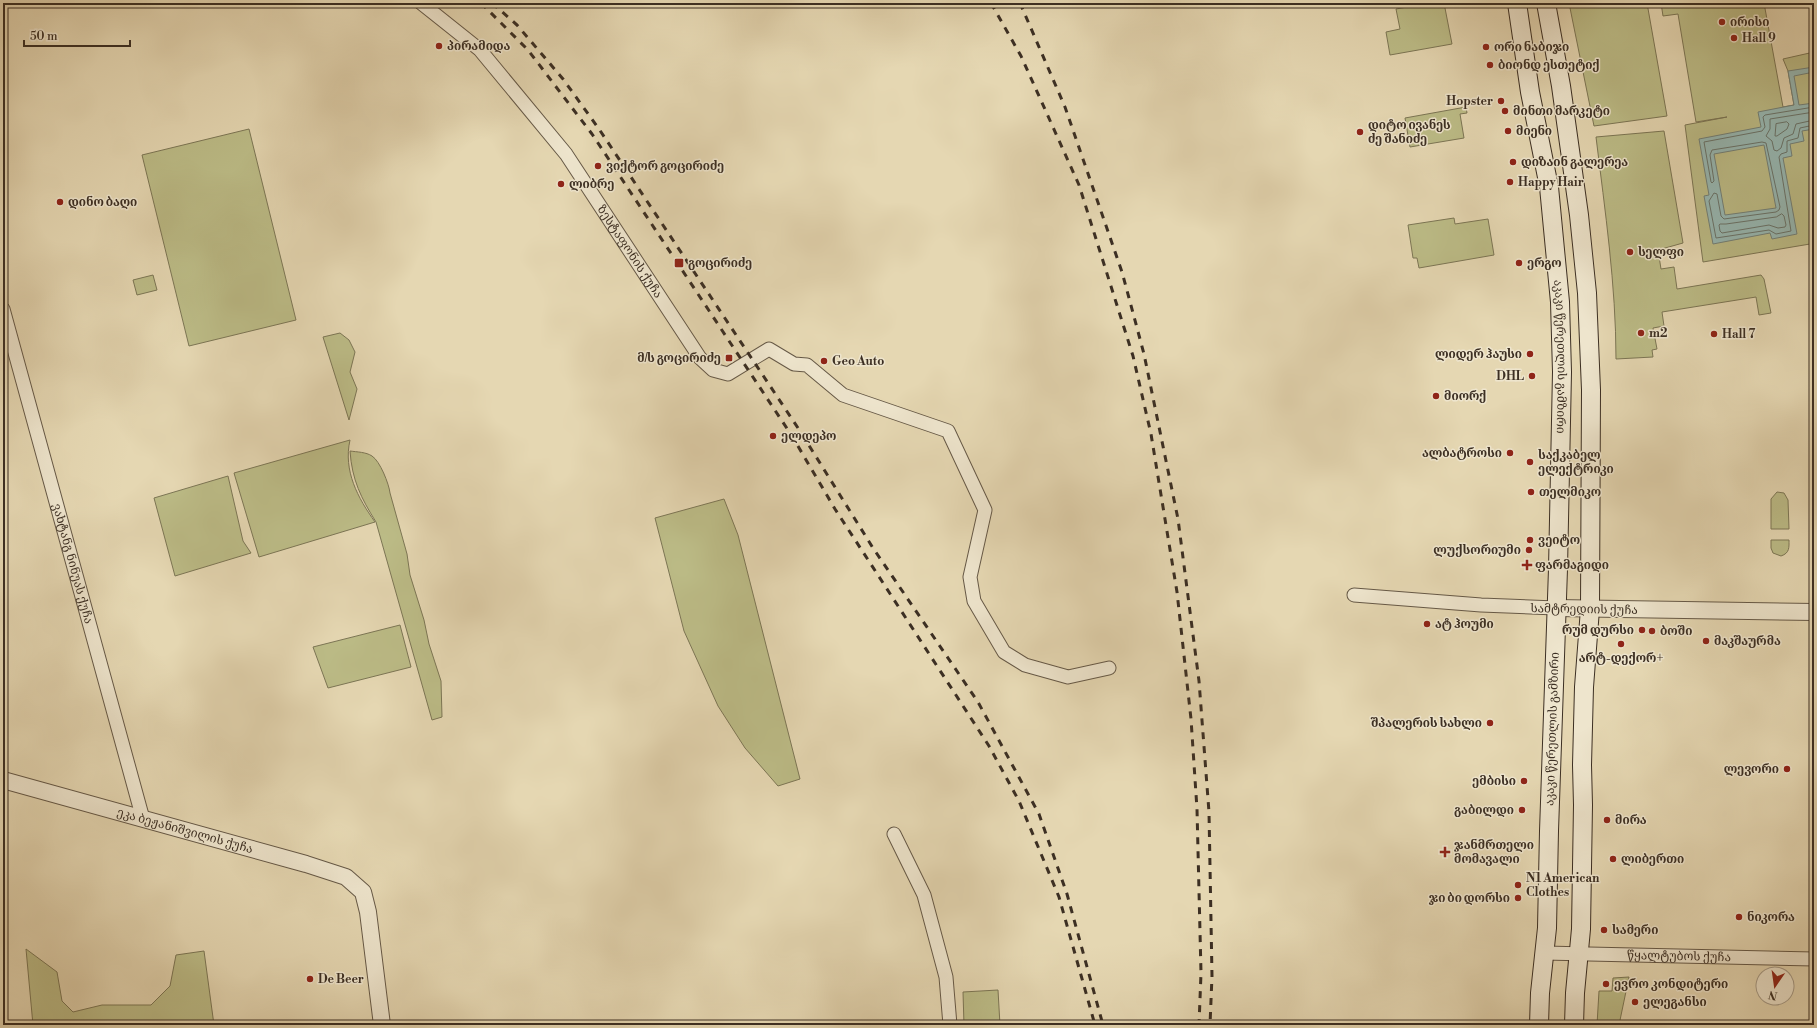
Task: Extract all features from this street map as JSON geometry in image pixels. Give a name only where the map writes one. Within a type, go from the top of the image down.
[{"type":"main road","name":"აკაკი წერეთლის გამზირი","points":[[1517,3],[1530,92],[1549,187],[1560,302],[1562,372],[1547,928],[1539,1025]]},
{"type":"main road","points":[[1546,3],[1561,86],[1574,174],[1587,294],[1592,390],[1590,609],[1584,711],[1581,929],[1575,993],[1574,1025]]},
{"type":"street","name":"ზესტაფონის ქუჩა","points":[[421,3],[480,50],[566,154],[700,358],[713,370],[728,374],[769,349],[794,364],[807,364],[843,395],[948,431],[985,510],[970,577],[974,601],[1004,652],[1025,666],[1068,677],[1109,668]]},
{"type":"street","name":"ვახტანგ ნინუას ქუჩა","points":[[3,309],[143,819]]},
{"type":"street","name":"სამტრედიის ქუჩა","points":[[1354,595],[1481,605],[1556,608],[1814,612]]},
{"type":"street","name":"ეკა ბეჟანიშვილის ქუჩა","points":[[3,780],[346,877],[363,892],[368,912],[382,1025]]},
{"type":"street","points":[[894,834],[924,895],[946,977],[950,1025]]},
{"type":"street","name":"წყალტუბოს ქუჩა","points":[[1544,953],[1814,959]]},
{"type":"green space","points":[[1429,3],[1444,3],[1452,44],[1390,55],[1386,32],[1400,29],[1396,9]]},
{"type":"green space","points":[[1569,3],[1647,3],[1667,116],[1594,126]]},
{"type":"green space","points":[[1661,3],[1764,3],[1783,107],[1794,105],[1788,71],[1783,59],[1814,52],[1814,239],[1810,244],[1703,262],[1685,125],[1727,117],[1696,122],[1678,14],[1663,16]]},
{"type":"green space","points":[[1466,107],[1467,113],[1460,114],[1464,138],[1410,147],[1405,118]]},
{"type":"green space","points":[[249,129],[296,320],[189,346],[142,155]]},
{"type":"green space","points":[[1664,131],[1683,243],[1658,250],[1661,269],[1674,267],[1677,289],[1761,275],[1764,279],[1771,313],[1759,315],[1756,297],[1662,312],[1664,326],[1653,328],[1657,349],[1652,350],[1653,357],[1616,359],[1616,331],[1612,276],[1596,137]]},
{"type":"green space","points":[[1454,218],[1455,224],[1488,219],[1494,255],[1419,268],[1417,258],[1413,258],[1408,225]]},
{"type":"green space","points":[[153,275],[157,290],[137,295],[133,280]]},
{"type":"green space","points":[[340,333],[349,340],[355,352],[350,372],[357,389],[349,420],[323,337]]},
{"type":"green space","points":[[350,440],[348,451],[350,473],[358,494],[375,522],[259,557],[234,473]]},
{"type":"green space","points":[[350,451],[372,456],[384,473],[388,484],[407,554],[410,575],[441,681],[442,717],[432,720],[376,522],[366,505],[355,480]]},
{"type":"green space","points":[[228,476],[243,541],[251,553],[175,576],[154,498]]},
{"type":"green space","points":[[1777,492],[1784,493],[1788,500],[1789,529],[1771,529],[1771,499]]},
{"type":"green space","points":[[724,499],[738,535],[800,779],[778,786],[745,748],[718,706],[684,631],[655,518]]},
{"type":"green space","points":[[1771,540],[1789,540],[1789,547],[1784,555],[1781,556],[1773,553],[1771,548]]},
{"type":"green space","points":[[400,625],[411,667],[328,688],[313,647]]},
{"type":"green space","points":[[26,949],[57,972],[62,1001],[73,1012],[102,1005],[151,1005],[170,986],[176,955],[204,951],[214,1025],[33,1025]]},
{"type":"green space","points":[[1629,977],[1619,1025],[1597,1025],[1599,991],[1612,991],[1613,978]]},
{"type":"green space","points":[[998,990],[1000,1025],[964,1025],[963,992]]},
{"type":"water","points":[[1814,67],[1814,72],[1794,76],[1799,105],[1814,103],[1814,129],[1802,131],[1804,141],[1790,144],[1792,156],[1783,158],[1797,234],[1772,239],[1770,233],[1713,244],[1704,196],[1709,195],[1699,139],[1761,127],[1758,112],[1794,105],[1788,71]],"holes":[[[1764,145],[1776,208],[1725,215],[1714,154]]]},
{"type":"railway","points":[[481,3],[528,50],[592,134],[792,436],[835,509],[989,746],[1019,801],[1059,897],[1095,1025]]},
{"type":"railway","points":[[492,3],[517,25],[563,79],[599,129],[800,431],[873,548],[978,702],[1039,814],[1067,894],[1103,1025]]},
{"type":"railway","points":[[991,3],[1021,56],[1079,185],[1133,356],[1151,434],[1177,592],[1191,719],[1197,809],[1201,973],[1199,1025]]},
{"type":"railway","points":[[1020,3],[1065,107],[1122,272],[1144,354],[1178,519],[1199,681],[1209,812],[1212,976],[1210,1025]]},
{"type":"place","name":"ირისი","points":[[1722,22]]},
{"type":"place","name":"Hall 9","points":[[1734,38]]},
{"type":"place","name":"პირამიდა","points":[[439,46]]},
{"type":"place","name":"ორი ნაბიჯი","points":[[1486,47]]},
{"type":"place","name":"ბიონდ ესთეტიქ","points":[[1490,65]]},
{"type":"place","name":"Hopster","points":[[1501,101]]},
{"type":"place","name":"მინთი მარკეტი","points":[[1505,111]]},
{"type":"place","name":"მიენი","points":[[1508,131]]},
{"type":"place","name":"დიტო ივანეს ძე შანიძე","points":[[1360,132]]},
{"type":"place","name":"დიზაინ გალერეა","points":[[1513,162]]},
{"type":"place","name":"ვიქტორ გოცირიძე","points":[[598,166]]},
{"type":"place","name":"Happy Hair","points":[[1510,182]]},
{"type":"place","name":"ლიბრე","points":[[561,184]]},
{"type":"place","name":"დინო ბაღი","points":[[60,202]]},
{"type":"place","name":"სელფი","points":[[1630,252]]},
{"type":"place","name":"გოცირიძე","points":[[679,263]]},
{"type":"place","name":"ერგო","points":[[1519,263]]},
{"type":"place","name":"m2","points":[[1641,333]]},
{"type":"place","name":"Hall 7","points":[[1714,334]]},
{"type":"place","name":"ლიდერ ჰაუსი","points":[[1530,354]]},
{"type":"place","name":"მ/ს გოცირიძე","points":[[729,358]]},
{"type":"place","name":"Geo Auto","points":[[824,361]]},
{"type":"place","name":"DHL","points":[[1532,376]]},
{"type":"place","name":"მიორქ","points":[[1436,396]]},
{"type":"place","name":"ელდეპო","points":[[773,436]]},
{"type":"place","name":"ალბატროსი","points":[[1510,453]]},
{"type":"place","name":"საქკაბელ ელექტრიკი","points":[[1530,462]]},
{"type":"place","name":"თელმიკო","points":[[1531,492]]},
{"type":"place","name":"ვეიტო","points":[[1530,540]]},
{"type":"place","name":"ლუქსორიუმი","points":[[1529,550]]},
{"type":"place","name":"ფარმაგიდი","points":[[1527,565]]},
{"type":"place","name":"ატ ჰოუმი","points":[[1427,624]]},
{"type":"place","name":"რუმ დურსი","points":[[1642,630]]},
{"type":"place","name":"ბოში","points":[[1652,631]]},
{"type":"place","name":"მაკშაურმა","points":[[1706,641]]},
{"type":"place","name":"არტ-დექორ+","points":[[1621,644]]},
{"type":"place","name":"შპალერის სახლი","points":[[1490,723]]},
{"type":"place","name":"ლევორი","points":[[1787,769]]},
{"type":"place","name":"ემბისი","points":[[1524,781]]},
{"type":"place","name":"გაბილდი","points":[[1522,810]]},
{"type":"place","name":"მირა","points":[[1607,820]]},
{"type":"place","name":"ჯანმრთელი მომავალი","points":[[1445,852]]},
{"type":"place","name":"ლიბერთი","points":[[1613,859]]},
{"type":"place","name":"N1 American Clothes","points":[[1518,885]]},
{"type":"place","name":"ჯი ბი დორსი","points":[[1518,898]]},
{"type":"place","name":"ნიკორა","points":[[1739,917]]},
{"type":"place","name":"სამერი","points":[[1604,930]]},
{"type":"place","name":"De Beer","points":[[310,979]]},
{"type":"place","name":"ევრო კონდიტერი","points":[[1606,984]]},
{"type":"place","name":"ელეგანსი","points":[[1635,1002]]}]
